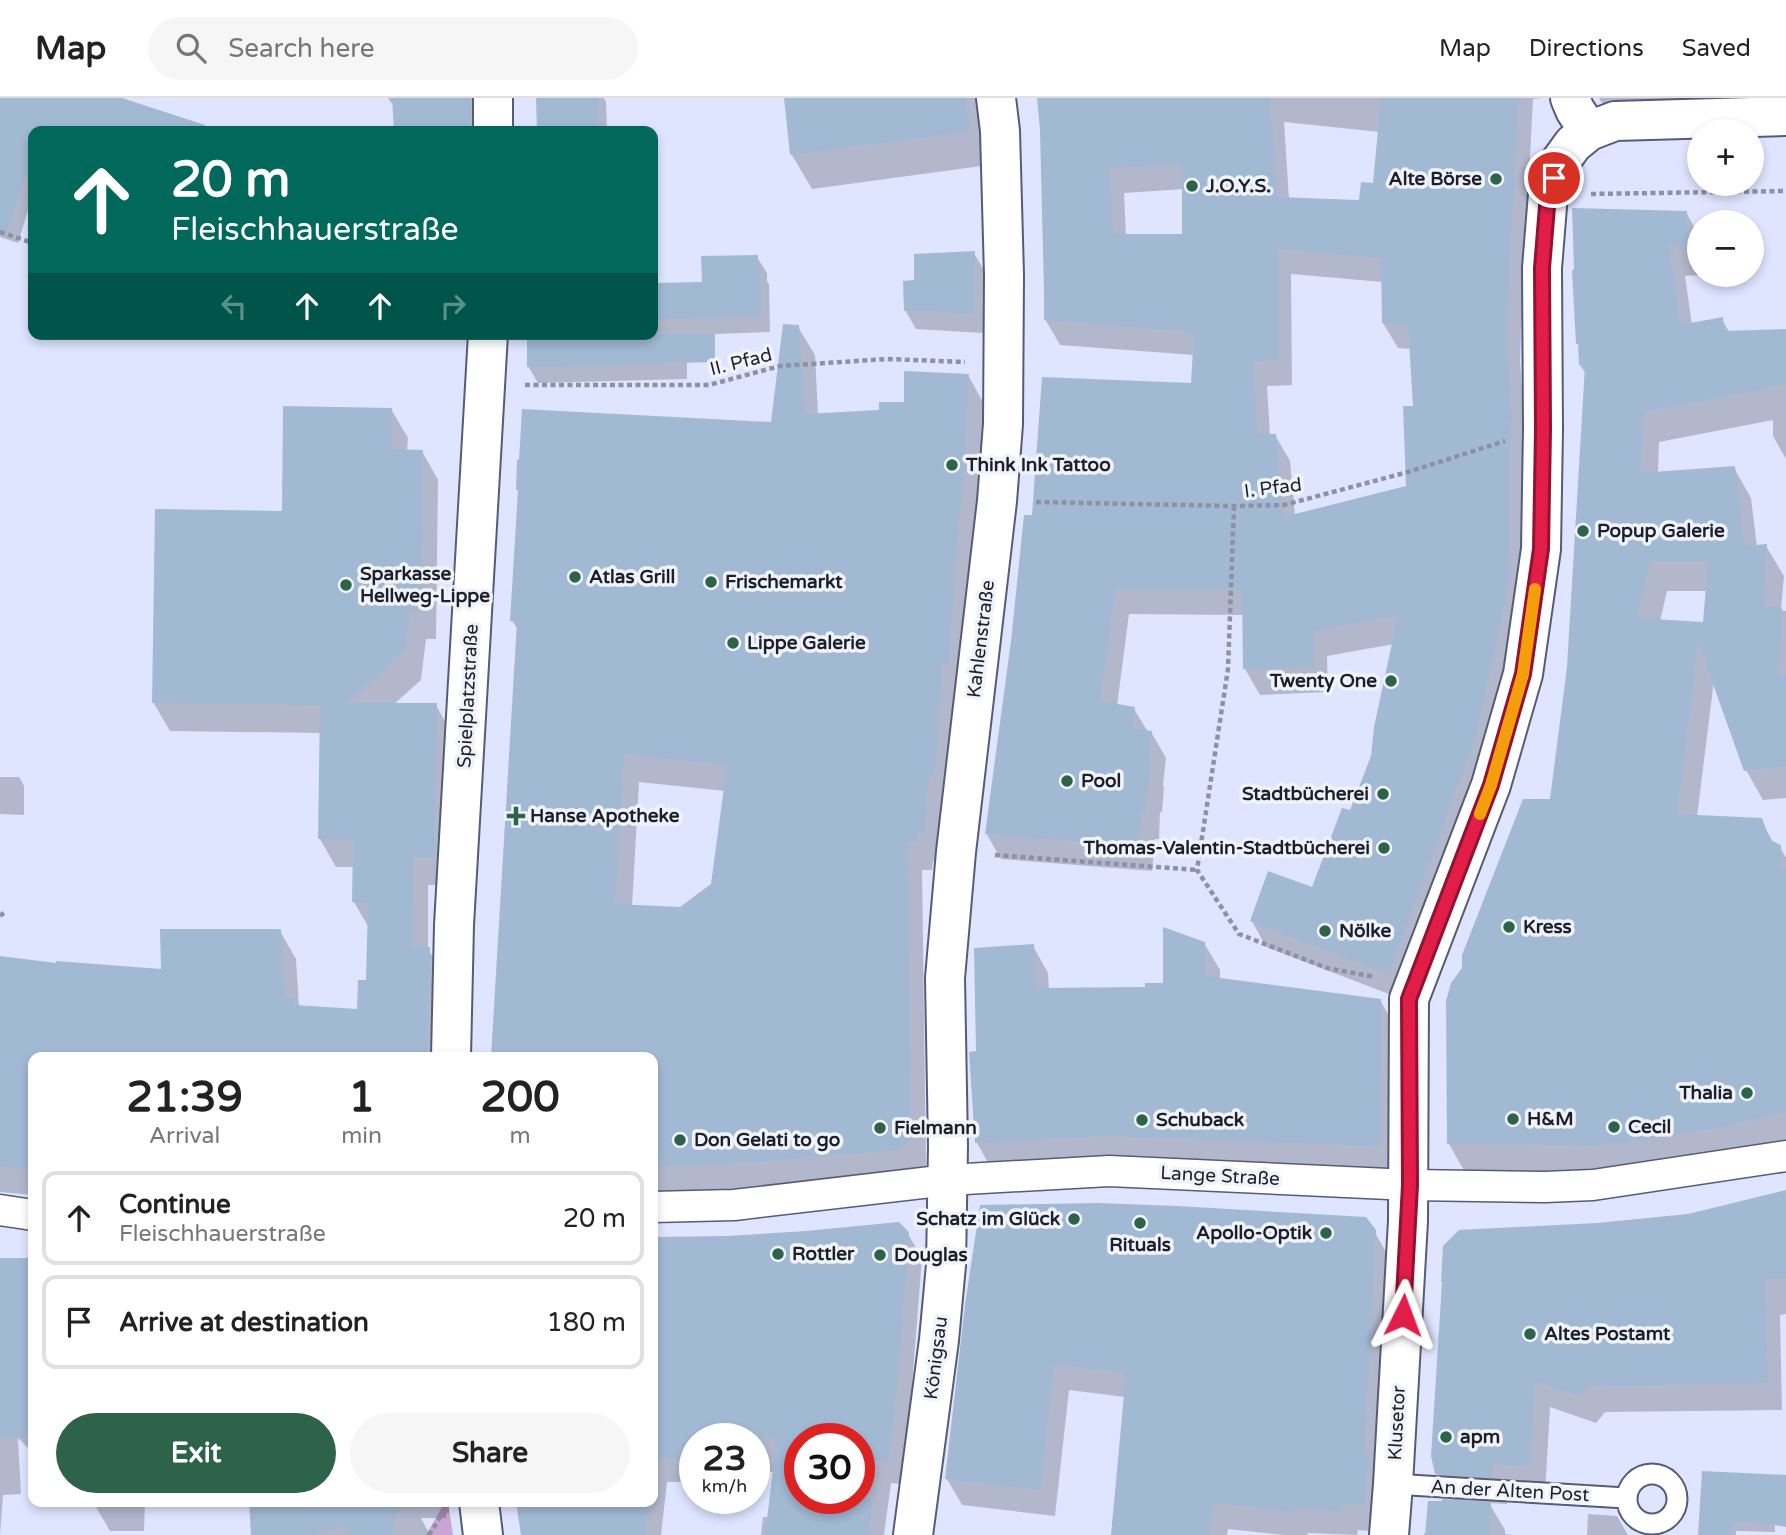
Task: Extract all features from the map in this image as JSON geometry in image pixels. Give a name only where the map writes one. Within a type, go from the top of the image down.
[{"type":"street","points":[[493,98],[493,126]]},
{"type":"street","name":"Kahlenstraße","points":[[947,1180],[945,978],[956,852],[997,500],[1003,424],[1004,275],[1000,131],[996,98]]},
{"type":"street","points":[[1570,98],[1589,131],[1615,121],[1786,116]]},
{"type":"street","name":"Klusetor","points":[[1388,1535],[1410,1185],[1409,999],[1491,785],[1523,674],[1541,549],[1542,268],[1548,194],[1560,162],[1573,144],[1589,131]]},
{"type":"street","name":"Spielplatzstraße","points":[[451,1052],[454,925],[488,340]]},
{"type":"street","name":"Lange Straße","points":[[658,1207],[734,1205],[947,1180],[1109,1171],[1410,1185],[1593,1185],[1786,1156]]},
{"type":"street","name":"Königsau","points":[[913,1535],[939,1340],[946,1265],[947,1180]]},
{"type":"street","points":[[0,1210],[28,1214]]},
{"type":"street","points":[[462,1507],[483,1535]]},
{"type":"lane","name":"An der Alten Post","points":[[1393,1484],[1626,1498]]},
{"type":"path","points":[[1548,194],[1786,191]]},
{"type":"path","points":[[0,232],[28,241]]},
{"type":"path","name":"II. Pfad","points":[[485,385],[709,385],[780,366],[887,359],[1004,363]]},
{"type":"path","name":"I. Pfad","points":[[997,500],[1284,505],[1408,472],[1543,429]]},
{"type":"path","points":[[1234,506],[1228,669],[1197,870],[1239,934],[1327,968],[1414,984]]},
{"type":"path","points":[[956,852],[1197,870]]},
{"type":"path","points":[[0,916],[6,911]]},
{"type":"path","points":[[429,1535],[460,1507]]},
{"type":"shaded area","points":[[442,1507],[449,1507],[453,1535],[426,1535]]},
{"type":"building","points":[[0,98],[122,98],[205,125],[28,126],[28,177],[25,176],[8,231],[0,230]]},
{"type":"building","points":[[392,98],[471,98],[471,126],[394,126]]},
{"type":"building","points":[[536,98],[598,98],[599,126],[537,126]]},
{"type":"building","points":[[784,98],[966,98],[970,131],[790,155]]},
{"type":"building","points":[[1037,98],[1270,98],[1277,197],[1359,200],[1361,182],[1373,183],[1381,98],[1518,98],[1506,335],[1512,420],[1508,585],[1476,736],[1388,974],[1250,921],[1268,871],[1312,887],[1342,808],[1350,810],[1371,756],[1374,727],[1398,615],[1313,631],[1314,667],[1243,669],[1242,590],[1115,589],[1100,701],[1135,707],[1133,729],[1152,731],[1149,787],[1145,814],[1141,814],[1138,846],[985,834],[1011,641],[1024,515],[1032,515],[1042,377],[1191,383],[1194,332],[1044,320]],"holes":[[[1180,164],[1182,234],[1113,234],[1110,168]],[[1278,249],[1381,258],[1382,323],[1408,325],[1413,406],[1403,406],[1406,486],[1283,517],[1276,434],[1257,434],[1254,361],[1278,360]]]},
{"type":"building","points":[[1572,208],[1687,211],[1687,245],[1669,246],[1680,325],[1723,317],[1724,331],[1786,329],[1786,384],[1643,412],[1640,473],[1735,466],[1745,546],[1767,544],[1763,606],[1782,608],[1779,675],[1786,674],[1786,766],[1744,771],[1698,642],[1677,814],[1762,818],[1770,840],[1781,845],[1780,868],[1786,868],[1786,1112],[1720,1127],[1575,1147],[1447,1144],[1446,1001],[1451,983],[1462,968],[1462,955],[1523,799],[1550,799],[1567,667],[1585,366],[1579,365],[1576,344]],"holes":[[[1650,561],[1708,561],[1703,622],[1637,618]]]},
{"type":"building","points":[[975,251],[974,314],[904,311],[903,281],[914,280],[914,254]]},
{"type":"building","points":[[758,255],[761,316],[658,319],[658,283],[702,282],[701,256]]},
{"type":"building","points":[[783,324],[799,325],[804,414],[879,410],[879,402],[904,402],[904,371],[969,374],[949,664],[942,664],[935,776],[929,776],[924,833],[917,833],[917,842],[907,842],[911,1139],[899,1150],[742,1163],[658,1166],[658,1052],[491,1052],[517,622],[510,621],[518,490],[517,459],[519,460],[522,409],[771,422]],"holes":[[[624,754],[727,765],[711,884],[680,907],[615,904]]]},
{"type":"building","points":[[658,334],[715,334],[715,362],[527,367],[527,340],[658,340]]},
{"type":"building","points":[[283,406],[392,408],[392,449],[423,450],[421,611],[410,611],[405,651],[347,703],[437,703],[434,857],[413,857],[412,947],[430,947],[428,1052],[28,1052],[28,1169],[0,1166],[0,956],[56,963],[161,969],[160,929],[281,929],[284,997],[295,997],[295,1005],[357,1009],[358,980],[366,980],[368,903],[352,902],[353,840],[318,839],[320,705],[152,703],[155,509],[282,511]]},
{"type":"building","points":[[1163,927],[1205,942],[1205,976],[1381,999],[1380,1146],[1105,1136],[975,1143],[969,1052],[976,1051],[974,948],[1034,944],[1035,988],[1145,987],[1145,983],[1163,983]]},
{"type":"building","points":[[1786,1190],[1786,1279],[1765,1279],[1768,1383],[1590,1386],[1580,1396],[1535,1381],[1530,1466],[1493,1464],[1492,1478],[1435,1474],[1431,1456],[1443,1246],[1459,1230],[1597,1223],[1688,1214]]},
{"type":"building","points":[[1099,1203],[1366,1217],[1376,1230],[1364,1456],[1369,1456],[1365,1505],[1343,1503],[1342,1511],[1293,1507],[1293,1511],[1213,1503],[1209,1535],[1111,1535],[1126,1373],[1054,1364],[1040,1490],[945,1479],[965,1305],[980,1205]]},
{"type":"building","points":[[899,1222],[909,1232],[888,1461],[875,1460],[875,1423],[784,1423],[784,1514],[871,1514],[868,1535],[765,1535],[768,1514],[770,1514],[777,1438],[770,1438],[770,1423],[679,1423],[679,1459],[658,1459],[658,1237],[727,1236]]},
{"type":"building","points":[[0,1258],[28,1258],[28,1438],[0,1437]]},
{"type":"building","points":[[1702,1471],[1786,1475],[1786,1527],[1732,1522],[1731,1535],[1698,1535]]},
{"type":"building","points":[[1442,1499],[1491,1502],[1489,1535],[1425,1535],[1428,1501]]},
{"type":"building","points":[[249,1507],[399,1507],[399,1511],[395,1512],[392,1535],[350,1535],[344,1526],[313,1535],[251,1535]]},
{"type":"building","points":[[517,1507],[649,1507],[646,1535],[521,1535]]},
{"type":"slow traffic","points":[[1480,814],[1523,674],[1535,589]]},
{"type":"place","name":"Alte Börse","points":[[1496,179]]},
{"type":"place","name":"J.O.Y.S.","points":[[1192,186]]},
{"type":"place","name":"Think Ink Tattoo","points":[[952,465]]},
{"type":"place","name":"Popup Galerie","points":[[1583,531]]},
{"type":"place","name":"Atlas Grill","points":[[575,577]]},
{"type":"place","name":"Frischemarkt","points":[[711,582]]},
{"type":"place","name":"Sparkasse Hellweg-Lippe","points":[[346,585]]},
{"type":"place","name":"Lippe Galerie","points":[[733,643]]},
{"type":"place","name":"Twenty One","points":[[1391,681]]},
{"type":"place","name":"Pool","points":[[1067,781]]},
{"type":"place","name":"Stadtbücherei","points":[[1383,794]]},
{"type":"place","name":"Hanse Apotheke","points":[[516,816]]},
{"type":"place","name":"Thomas-Valentin-Stadtbücherei","points":[[1384,848]]},
{"type":"place","name":"Kress","points":[[1509,927]]},
{"type":"place","name":"Nölke","points":[[1325,931]]},
{"type":"place","name":"Thalia","points":[[1747,1093]]},
{"type":"place","name":"H&M","points":[[1513,1119]]},
{"type":"place","name":"Schuback","points":[[1142,1120]]},
{"type":"place","name":"Cecil","points":[[1614,1127]]},
{"type":"place","name":"Fielmann","points":[[880,1128]]},
{"type":"place","name":"Don Gelati to go","points":[[680,1140]]},
{"type":"place","name":"Schatz im Glück","points":[[1074,1219]]},
{"type":"place","name":"Rituals","points":[[1140,1223]]},
{"type":"place","name":"Apollo-Optik","points":[[1326,1233]]},
{"type":"place","name":"Rottler","points":[[778,1254]]},
{"type":"place","name":"Douglas","points":[[880,1255]]},
{"type":"place","name":"Altes Postamt","points":[[1530,1334]]},
{"type":"place","name":"apm","points":[[1446,1437]]},
{"type":"route","points":[[1403,1315],[1410,1185],[1409,999],[1491,785],[1523,674],[1541,549],[1542,268],[1548,194],[1554,178]]}]
